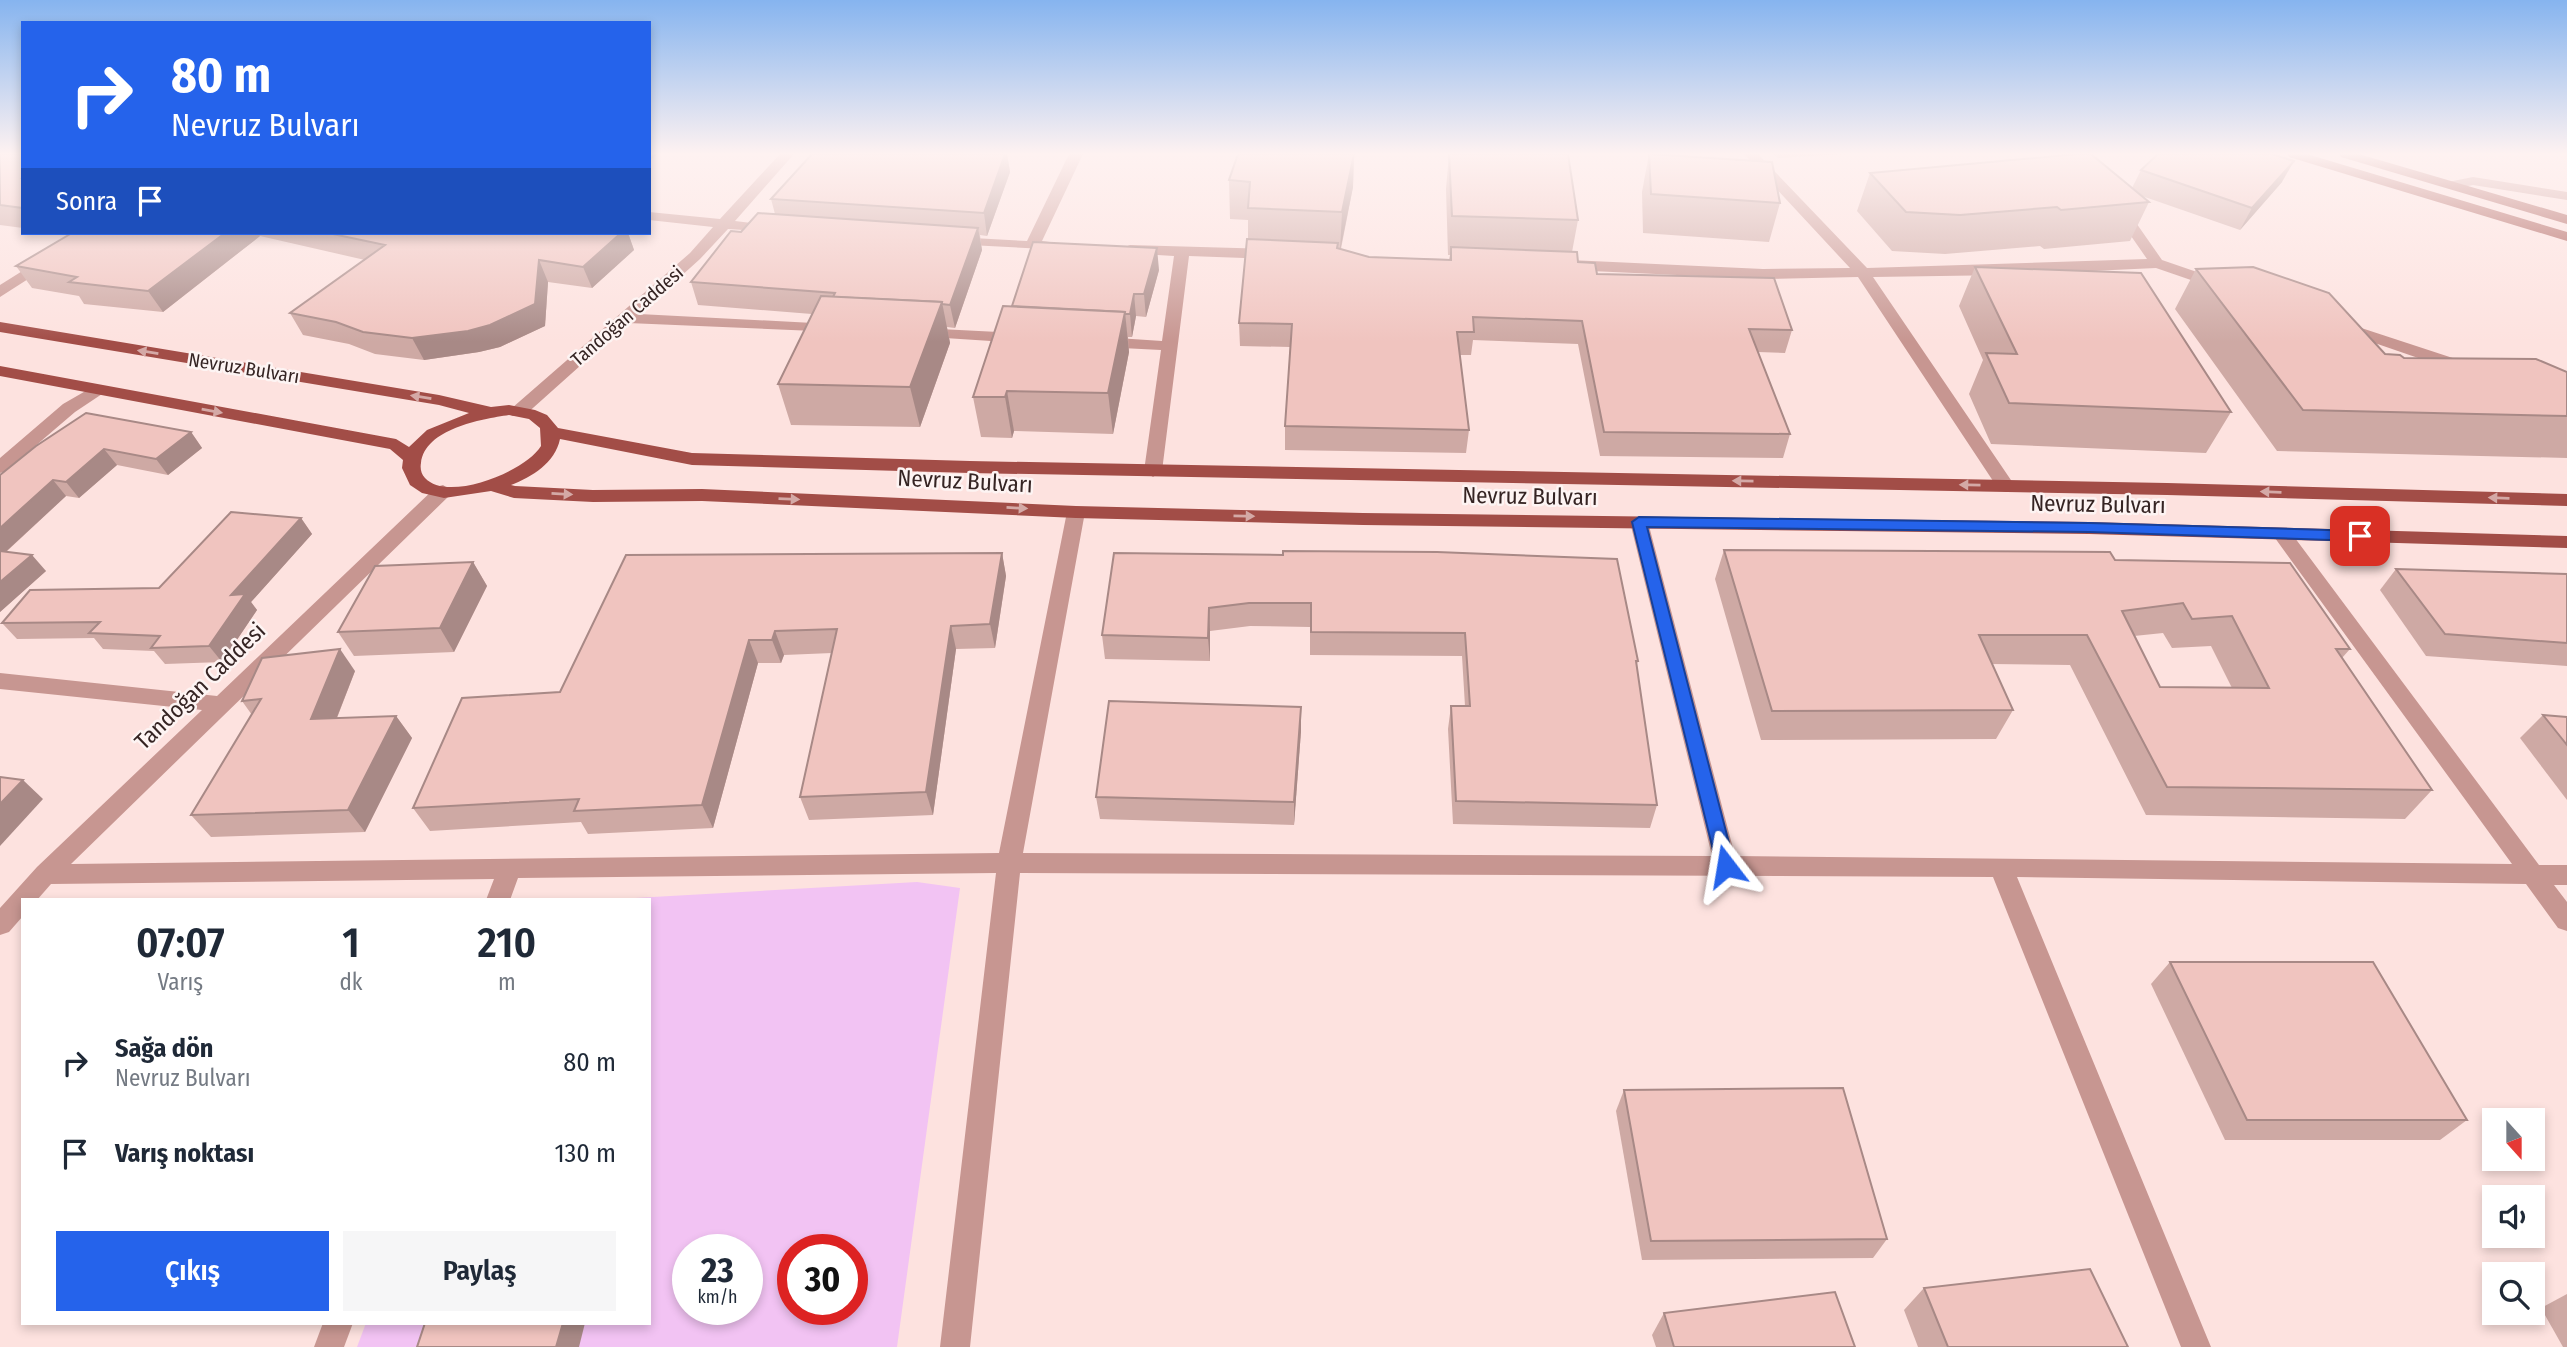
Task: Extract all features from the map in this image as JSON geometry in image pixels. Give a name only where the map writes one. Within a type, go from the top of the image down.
[{"type":"main road","points":[[2502,217],[2567,237]]},
{"type":"main road","name":"Nevruz Bulvarı","points":[[0,327],[439,400],[488,412]]},
{"type":"main road","points":[[0,371],[396,444],[413,459]]},
{"type":"main road","points":[[488,412],[518,412],[542,419],[551,432],[552,440],[546,453],[534,466],[494,486],[471,491],[429,488],[416,479],[411,467],[413,459],[426,440],[443,427],[488,412]]},
{"type":"main road","name":"Nevruz Bulvarı","points":[[551,432],[692,459],[2567,500]]},
{"type":"main road","name":"Nevruz Bulvarı","points":[[494,486],[514,492],[593,496],[702,495],[1076,512],[2089,528],[2567,542]]},
{"type":"street","points":[[656,217],[785,230]]},
{"type":"street","name":"Tandoğan Caddesi","points":[[518,412],[695,256],[729,217]]},
{"type":"street","points":[[1032,246],[1046,217]]},
{"type":"street","points":[[1811,217],[1863,273],[2006,486]]},
{"type":"street","points":[[2126,217],[2157,263]]},
{"type":"street","points":[[0,292],[90,235]]},
{"type":"street","points":[[940,240],[1077,248]]},
{"type":"street","points":[[1116,249],[1289,255]]},
{"type":"street","points":[[1153,471],[1181,251]]},
{"type":"street","points":[[1559,265],[1763,274],[2157,263],[2235,290]]},
{"type":"street","points":[[624,318],[842,329]]},
{"type":"street","points":[[2326,321],[2482,374]]},
{"type":"street","points":[[897,332],[1033,339]]},
{"type":"street","points":[[1087,341],[1169,346]]},
{"type":"street","points":[[0,467],[69,408],[96,390]]},
{"type":"street","name":"Tandoğan Caddesi","points":[[24,898],[45,874],[220,704],[443,491]]},
{"type":"street","points":[[955,1347],[1009,863],[1076,512]]},
{"type":"street","points":[[1639,522],[1726,866]]},
{"type":"street","points":[[2282,534],[2567,921]]},
{"type":"street","points":[[0,681],[220,704]]},
{"type":"street","points":[[45,874],[1009,863],[2001,868],[2567,875]]},
{"type":"street","points":[[2001,868],[2196,1347]]},
{"type":"street","points":[[499,898],[510,869]]},
{"type":"street","name":"Tandoğan Caddesi","points":[[0,925],[21,901]]},
{"type":"street","points":[[329,1347],[337,1325]]},
{"type":"shaded area","points":[[917,882],[960,888],[897,1347],[357,1347],[365,1325],[651,1325],[651,898],[635,898]]},
{"type":"building","points":[[755,217],[815,217],[978,228],[950,305],[942,302],[833,297],[835,293],[691,282],[731,231],[741,232]]},
{"type":"building","points":[[1479,217],[1578,217],[1578,220]]},
{"type":"building","points":[[69,235],[222,235],[148,291],[69,282],[77,277],[16,266]]},
{"type":"building","points":[[338,235],[619,235],[583,267],[539,260],[535,304],[490,325],[468,331],[412,338],[363,332],[336,322],[290,313],[385,245]]},
{"type":"building","points":[[1247,239],[1338,243],[1337,248],[1369,257],[1451,260],[1451,247],[1577,252],[1578,262],[1595,263],[1597,274],[1774,278],[1792,330],[1749,329],[1790,434],[1604,432],[1582,321],[1473,317],[1474,332],[1457,332],[1469,430],[1285,426],[1292,324],[1239,323]]},
{"type":"building","points":[[1033,242],[1157,248],[1144,294],[1134,294],[1130,314],[1125,314],[1012,306]]},
{"type":"building","points":[[1975,267],[2141,273],[2231,412],[2009,403],[1986,353],[2017,354]]},
{"type":"building","points":[[2253,267],[2329,293],[2385,354],[2400,355],[2404,358],[2536,359],[2567,372],[2567,416],[2303,410],[2196,269]]},
{"type":"building","points":[[821,296],[942,302],[910,387],[778,384]]},
{"type":"building","points":[[1003,306],[1125,312],[1108,393],[1007,391],[1005,397],[973,397]]},
{"type":"building","points":[[86,413],[191,432],[156,459],[104,449],[66,482],[53,480],[0,528],[0,475],[36,446]]},
{"type":"building","points":[[231,512],[301,518],[231,595],[245,594],[209,646],[151,648],[160,636],[89,633],[100,622],[2,623],[30,590],[159,588]]},
{"type":"building","points":[[1724,550],[2110,552],[2115,560],[2290,563],[2350,649],[2336,649],[2432,790],[2167,787],[2087,635],[1979,635],[2013,710],[1772,711]],"holes":[[[2183,603],[2192,619],[2232,616],[2269,688],[2160,687],[2122,611]]]},
{"type":"building","points":[[0,551],[32,555],[0,582]]},
{"type":"building","points":[[1283,551],[1437,552],[1617,559],[1638,661],[1657,805],[1456,801],[1451,706],[1470,706],[1465,633],[1311,632],[1311,603],[1249,603],[1209,608],[1208,638],[1102,635],[1114,553],[1283,555]]},
{"type":"building","points":[[1002,553],[990,624],[951,626],[926,792],[800,797],[837,629],[775,631],[772,640],[749,640],[702,805],[574,811],[579,799],[413,808],[462,698],[560,692],[626,555]]},
{"type":"building","points":[[473,562],[440,628],[338,632],[375,566]]},
{"type":"building","points":[[2396,569],[2567,574],[2567,643],[2445,634]]},
{"type":"building","points":[[340,649],[311,719],[396,716],[348,810],[191,815],[261,699],[242,701],[262,658]]},
{"type":"building","points":[[1109,701],[1301,707],[1294,802],[1096,797]]},
{"type":"building","points":[[2543,715],[2567,717],[2567,745]]},
{"type":"building","points":[[0,777],[23,780],[0,804]]},
{"type":"building","points":[[2170,962],[2373,962],[2467,1120],[2247,1120]]},
{"type":"building","points":[[1843,1088],[1887,1239],[1651,1241],[1624,1090]]},
{"type":"building","points":[[2090,1269],[2128,1347],[1948,1347],[1924,1288]]},
{"type":"building","points":[[1835,1292],[1855,1347],[1674,1347],[1664,1313]]},
{"type":"building","points":[[424,1325],[562,1325],[556,1347],[417,1347]]},
{"type":"route","points":[[1726,866],[1639,522],[2089,528],[2360,536]]}]
